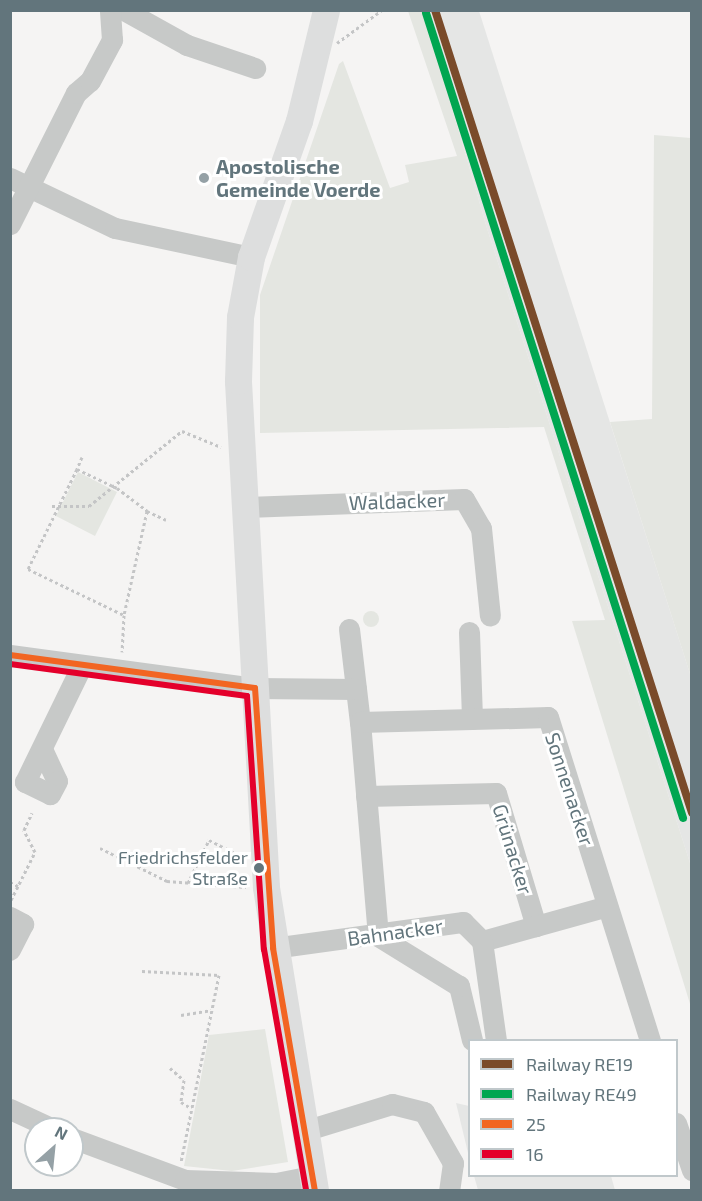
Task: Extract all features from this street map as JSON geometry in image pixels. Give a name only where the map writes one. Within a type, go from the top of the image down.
[{"type":"main road","points":[[313,1183],[273,948],[240,447],[240,317],[251,257],[299,121],[326,10]]},
{"type":"street","points":[[10,224],[76,93],[90,81],[112,39],[110,10]]},
{"type":"street","points":[[124,10],[187,45],[255,68]]},
{"type":"street","points":[[10,177],[115,228],[251,257]]},
{"type":"street","name":"Waldacker","points":[[245,507],[464,499],[481,528],[490,616]]},
{"type":"street","points":[[349,629],[360,722],[378,936],[459,986],[472,1039]]},
{"type":"street","points":[[469,632],[472,719]]},
{"type":"street","points":[[10,655],[81,667],[255,688],[356,689]]},
{"type":"street","points":[[42,749],[81,667]]},
{"type":"street","name":"Sonnenacker","points":[[360,722],[548,717],[649,1039]]},
{"type":"street","name":"Grünacker","points":[[366,796],[496,793],[536,926]]},
{"type":"street","points":[[496,1039],[482,941],[608,906]]},
{"type":"street","points":[[10,917],[23,924],[10,950]]},
{"type":"street","name":"Bahnacker","points":[[273,948],[378,936],[463,922],[482,941]]},
{"type":"street","points":[[304,1131],[392,1104],[424,1112],[453,1163],[449,1191]]},
{"type":"street","points":[[10,1109],[27,1117]]},
{"type":"street","points":[[678,1129],[692,1170]]},
{"type":"street","points":[[84,1142],[185,1180],[313,1183]]},
{"type":"path","points":[[52,506],[58,509],[89,506],[117,488],[155,448],[182,431],[214,447],[240,447]]},
{"type":"path","points":[[82,457],[28,569],[124,615]]},
{"type":"path","points":[[77,469],[117,488],[147,511],[166,520]]},
{"type":"path","points":[[120,672],[124,615],[147,511]]},
{"type":"path","points":[[10,902],[35,852],[24,830],[32,813]]},
{"type":"path","points":[[188,883],[209,840],[246,859],[247,868]]},
{"type":"path","points":[[100,848],[167,881],[247,887]]},
{"type":"path","points":[[247,878],[248,898]]},
{"type":"path","points":[[10,882],[18,886]]},
{"type":"path","points":[[142,971],[219,975],[180,1167],[185,1180]]},
{"type":"path","points":[[181,1016],[211,1010]]},
{"type":"path","points":[[170,1068],[184,1080],[181,1102],[191,1108]]},
{"type":"shaded area","points":[[408,11],[424,11],[486,225],[691,866],[691,1007],[572,621],[605,620],[544,427],[260,433],[260,295],[339,64],[343,61],[390,188],[409,182],[405,165],[457,156]]},
{"type":"shaded area","points":[[424,11],[479,11],[691,677],[691,866],[486,225]]},
{"type":"shaded area","points":[[654,135],[691,138],[691,677],[610,422],[652,419]]},
{"type":"shaded area","points":[[78,472],[117,492],[95,536],[56,516]]},
{"type":"shaded area","points":[[368,611],[374,611],[379,619],[377,625],[368,627],[363,622],[363,616]]},
{"type":"shaded area","points":[[265,1029],[288,1162],[232,1171],[184,1166],[209,1035]]},
{"type":"shaded area","points":[[456,1103],[468,1106],[468,1153]]},
{"type":"shaded area","points":[[474,1177],[611,1177],[615,1190],[478,1190]]},
{"type":"rail line","name":"RE19","points":[[435,10],[692,813]]},
{"type":"rail line","name":"RE49","points":[[426,13],[683,818]]},
{"type":"transit line","name":"25","points":[[10,655],[255,688]]},
{"type":"transit line","name":"16","points":[[10,664],[247,696],[264,949],[306,1190]]},
{"type":"transit line","name":"25","points":[[255,688],[273,948],[315,1190]]},
{"type":"place","name":"Apostolische Gemeinde Voerde","points":[[204,178]]},
{"type":"place","name":"Friedrichsfelder Straße","points":[[259,868]]}]
